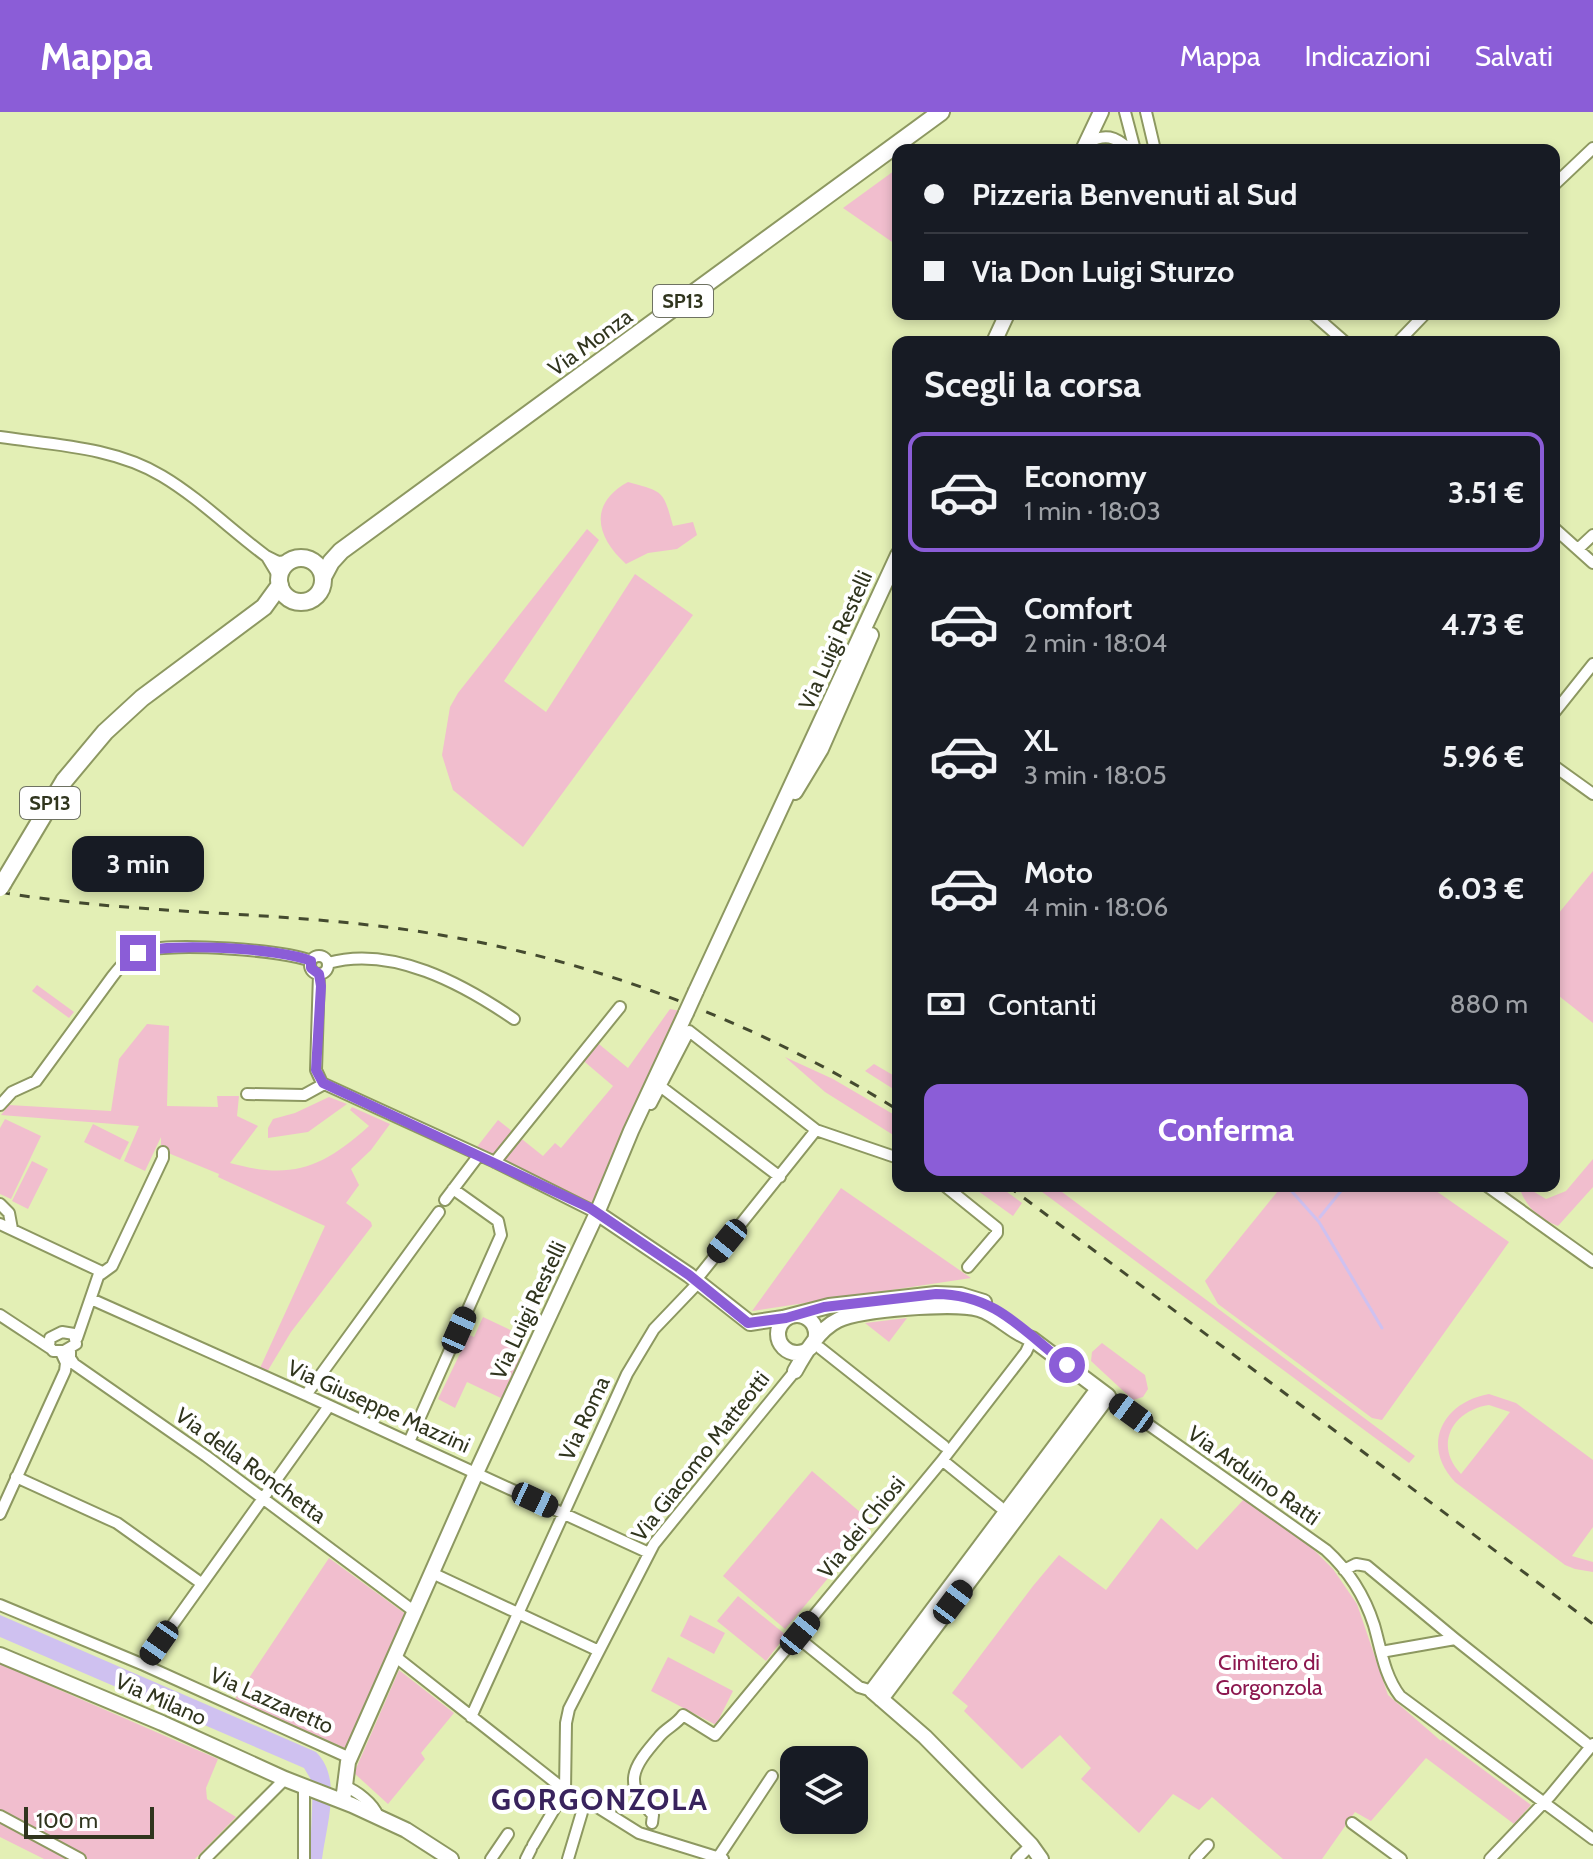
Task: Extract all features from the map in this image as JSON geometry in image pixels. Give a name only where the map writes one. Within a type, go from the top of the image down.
[{"type":"main road","name":"Via Monza","points":[[897,144],[941,112]]},
{"type":"main road","name":"Via Monza","points":[[2,886],[64,781],[105,732],[142,698],[260,611],[275,603],[313,599],[321,590],[330,564],[341,551],[892,148]]},
{"type":"main road","name":"Via Monza","points":[[260,611],[272,599],[289,561],[302,558],[312,560],[341,551]]},
{"type":"main road","points":[[312,560],[323,577]]},
{"type":"main road","points":[[279,581],[283,593],[292,600]]},
{"type":"street","points":[[1086,144],[1101,112]]},
{"type":"street","points":[[1125,112],[1132,144]]},
{"type":"street","points":[[1145,114],[1153,144]]},
{"type":"street","points":[[1088,144],[1104,135],[1125,144]]},
{"type":"street","points":[[1560,179],[1593,148]]},
{"type":"street","points":[[1320,320],[1338,336]]},
{"type":"street","points":[[1404,336],[1419,320]]},
{"type":"street","points":[[0,437],[109,454],[140,465],[179,487],[266,556],[278,562],[289,561]]},
{"type":"street","points":[[1560,533],[1593,563]]},
{"type":"street","points":[[1578,549],[1593,535]]},
{"type":"street","points":[[266,556],[279,581]]},
{"type":"street","name":"Via Luigi Restelli","points":[[340,1795],[350,1758],[476,1473],[597,1213],[642,1105],[835,695],[892,566]]},
{"type":"street","points":[[1560,705],[1593,664]]},
{"type":"street","points":[[1560,770],[1593,794]]},
{"type":"street","points":[[0,1105],[10,1093],[36,1081],[115,972],[124,961],[138,953],[165,946],[290,954],[311,961],[321,956],[328,963]]},
{"type":"street","points":[[328,963],[363,957],[433,973],[476,993],[514,1019]]},
{"type":"street","points":[[311,961],[313,971],[319,974],[326,971],[328,963]]},
{"type":"street","points":[[319,974],[316,1070],[324,1084],[495,1162],[597,1213],[697,1281],[745,1321],[752,1323],[791,1316],[810,1309],[954,1294],[993,1306],[1103,1392],[876,1695]]},
{"type":"street","points":[[495,1162],[620,1007]]},
{"type":"street","points":[[651,1104],[689,1031],[816,1130],[892,1156]]},
{"type":"street","points":[[247,1094],[305,1095],[324,1084]]},
{"type":"street","points":[[660,1086],[780,1177]]},
{"type":"street","name":"Via Roma","points":[[471,1717],[634,1360],[662,1320],[697,1281],[816,1130]]},
{"type":"street","points":[[60,1350],[75,1346],[101,1274],[112,1266],[163,1158],[163,1152]]},
{"type":"street","points":[[445,1200],[479,1155]]},
{"type":"street","points":[[409,1442],[501,1235],[498,1221],[453,1189]]},
{"type":"street","points":[[953,1192],[998,1229],[968,1267]]},
{"type":"street","points":[[1495,1192],[1593,1262]]},
{"type":"street","points":[[0,1204],[9,1213],[12,1229]]},
{"type":"street","points":[[306,1395],[439,1212]]},
{"type":"street","points":[[0,1224],[96,1268],[101,1274]]},
{"type":"street","name":"Via Giuseppe Mazzini","points":[[91,1299],[649,1553]]},
{"type":"street","points":[[795,1371],[825,1331],[837,1320],[847,1317],[945,1305],[983,1310],[1023,1337],[1032,1339]]},
{"type":"street","name":"Via della Ronchetta","points":[[0,1315],[60,1350],[74,1364],[264,1498],[415,1612]]},
{"type":"street","points":[[0,1514],[65,1371],[60,1350],[48,1342],[84,1315]]},
{"type":"street","points":[[791,1316],[802,1316],[812,1323],[815,1347],[795,1352],[781,1344],[779,1328],[791,1316]]},
{"type":"street","points":[[31,1335],[43,1338],[72,1332],[77,1338]]},
{"type":"street","name":"Via dei Chiosi","points":[[650,1830],[653,1815],[635,1793],[632,1782],[635,1772],[659,1737],[676,1725],[683,1715],[715,1735],[943,1459],[1026,1352],[1032,1339]]},
{"type":"street","points":[[815,1347],[944,1446]]},
{"type":"street","name":"Via Giacomo Matteotti","points":[[565,1791],[566,1717],[649,1553],[795,1371]]},
{"type":"street","name":"Via Arduino Ratti","points":[[1103,1392],[1251,1499],[1314,1540],[1344,1570],[1367,1606],[1391,1682],[1403,1699],[1593,1839]]},
{"type":"street","points":[[144,1665],[329,1406]]},
{"type":"street","points":[[947,1464],[1000,1507]]},
{"type":"street","points":[[16,1477],[117,1523],[201,1583]]},
{"type":"street","points":[[1344,1570],[1356,1564],[1367,1566],[1455,1639],[1590,1743],[1544,1802],[1490,1859]]},
{"type":"street","points":[[432,1573],[599,1651]]},
{"type":"street","name":"Via Lazzaretto","points":[[0,1605],[144,1665],[350,1758]]},
{"type":"street","points":[[797,1637],[859,1687],[876,1695],[925,1737],[1030,1854],[1041,1859]]},
{"type":"street","points":[[1381,1652],[1455,1639]]},
{"type":"street","name":"Via Milano","points":[[0,1655],[285,1779],[340,1795],[377,1818],[414,1834],[451,1859]]},
{"type":"street","points":[[396,1657],[565,1791],[591,1803],[633,1830],[650,1830],[721,1858],[772,1776]]},
{"type":"street","points":[[205,1859],[285,1779]]},
{"type":"street","points":[[304,1859],[308,1788]]},
{"type":"street","points":[[530,1851],[565,1791]]},
{"type":"street","points":[[568,1859],[585,1802]]},
{"type":"street","points":[[0,1816],[80,1859]]},
{"type":"street","points":[[1352,1823],[1401,1859]]},
{"type":"street","points":[[491,1859],[508,1834]]},
{"type":"street","points":[[1195,1859],[1208,1845]]},
{"type":"street","points":[[1017,1859],[1030,1854]]},
{"type":"green space","points":[[892,172],[892,242],[843,208]]},
{"type":"green space","points":[[628,482],[660,494],[673,526],[693,522],[697,535],[677,549],[648,553],[626,564],[608,543],[601,521],[607,500]]},
{"type":"green space","points":[[587,529],[599,540],[504,681],[546,712],[635,574],[693,615],[523,847],[453,790],[442,755],[450,707]]},
{"type":"green space","points":[[1593,871],[1593,1023],[1560,997],[1560,912]]},
{"type":"green space","points":[[37,985],[74,1012],[69,1018],[32,991]]},
{"type":"green space","points":[[670,1009],[681,1011],[596,1213],[473,1152],[498,1120],[543,1156],[555,1143],[561,1148],[613,1086],[579,1057],[594,1040],[628,1068]]},
{"type":"green space","points":[[147,1024],[169,1026],[167,1106],[218,1107],[217,1096],[239,1096],[237,1116],[258,1126],[230,1163],[289,1170],[321,1161],[369,1126],[350,1110],[352,1107],[390,1124],[371,1150],[351,1169],[359,1185],[346,1203],[372,1226],[291,1332],[267,1372],[260,1368],[325,1226],[218,1177],[219,1174],[161,1150],[161,1137],[145,1171],[124,1161],[139,1126],[1,1115],[9,1105],[111,1111],[119,1059]]},
{"type":"green space","points":[[785,1057],[833,1079],[892,1113],[892,1134],[825,1092]]},
{"type":"green space","points":[[874,1064],[892,1074],[892,1088],[865,1071]]},
{"type":"green space","points":[[329,1097],[347,1104],[308,1132],[268,1138],[268,1128],[273,1119],[295,1113]]},
{"type":"green space","points":[[5,1119],[41,1136],[11,1199],[0,1194],[0,1128]]},
{"type":"green space","points":[[93,1124],[129,1142],[120,1160],[84,1142]]},
{"type":"green space","points":[[1593,1159],[1593,1187],[1558,1226],[1531,1209],[1521,1192],[1534,1192],[1546,1199],[1566,1191]]},
{"type":"green space","points":[[32,1161],[48,1169],[28,1209],[12,1201]]},
{"type":"green space","points":[[841,1188],[971,1278],[752,1311]]},
{"type":"green space","points":[[979,1192],[1007,1192],[1022,1203],[1013,1216]]},
{"type":"green space","points":[[1042,1192],[1062,1192],[1415,1456],[1409,1463]]},
{"type":"green space","points":[[1277,1192],[1438,1192],[1509,1242],[1382,1420],[1372,1418],[1218,1304],[1205,1281]]},
{"type":"green space","points":[[483,1317],[525,1337],[519,1352],[520,1364],[503,1399],[467,1382],[455,1408],[438,1399],[469,1335],[474,1337]]},
{"type":"green space","points":[[907,1318],[889,1342],[865,1323]]},
{"type":"green space","points":[[1102,1343],[1145,1375],[1148,1389],[1143,1397],[1133,1400],[1091,1361],[1092,1352]]},
{"type":"green space","points":[[1489,1394],[1516,1403],[1593,1460],[1593,1527],[1572,1556],[1593,1562],[1593,1572],[1565,1565],[1455,1482],[1445,1468],[1439,1454],[1438,1440],[1442,1427],[1459,1406]],"holes":[[[1489,1405],[1510,1412],[1461,1474],[1448,1452],[1451,1430],[1457,1421],[1476,1408]]]},
{"type":"green space","points":[[812,1471],[874,1524],[785,1629],[723,1576]]},
{"type":"green space","name":"Cimitero di Gorgonzola","points":[[1245,1498],[1300,1536],[1333,1569],[1357,1604],[1388,1695],[1441,1741],[1531,1805],[1514,1824],[1426,1758],[1371,1821],[1355,1812],[1322,1859],[1283,1859],[1212,1797],[1199,1810],[1173,1794],[1139,1833],[1081,1779],[1091,1768],[1060,1735],[1022,1769],[964,1711],[968,1706],[952,1693],[1059,1555],[1106,1590],[1161,1518],[1197,1550]]},
{"type":"green space","points":[[329,1558],[407,1615],[347,1749],[235,1699]]},
{"type":"green space","points":[[738,1596],[786,1635],[766,1661],[717,1621]]},
{"type":"green space","points":[[690,1615],[725,1633],[714,1654],[680,1636]]},
{"type":"green space","points":[[668,1657],[733,1691],[716,1725],[651,1691]]},
{"type":"green space","points":[[0,1664],[218,1759],[206,1788],[207,1799],[236,1817],[195,1859],[88,1859],[0,1811]]},
{"type":"green space","points":[[399,1670],[454,1713],[421,1753],[425,1759],[388,1804],[354,1773]]},
{"type":"green space","points":[[0,1821],[70,1859],[44,1859],[0,1837]]},
{"type":"shaded area","points":[[0,1615],[316,1752],[329,1775],[331,1789],[322,1859],[310,1859],[313,1783],[304,1768],[0,1637]]},
{"type":"waterway","points":[[1292,1192],[1319,1222],[1382,1328]]},
{"type":"waterway","points":[[1320,1217],[1340,1192]]},
{"type":"railway","points":[[0,892],[92,904],[369,925],[508,948],[576,966],[710,1013],[837,1074],[892,1106]]},
{"type":"railway","points":[[1016,1192],[1593,1624]]},
{"type":"district","name":"GORGONZOLA","points":[[600,1800]]},
{"type":"route","points":[[138,953],[165,946],[290,954],[311,961],[311,968],[319,974],[321,986],[316,1070],[323,1083],[590,1208],[689,1275],[748,1323],[786,1318],[829,1306],[954,1294],[974,1298],[999,1310],[1067,1365]]}]
